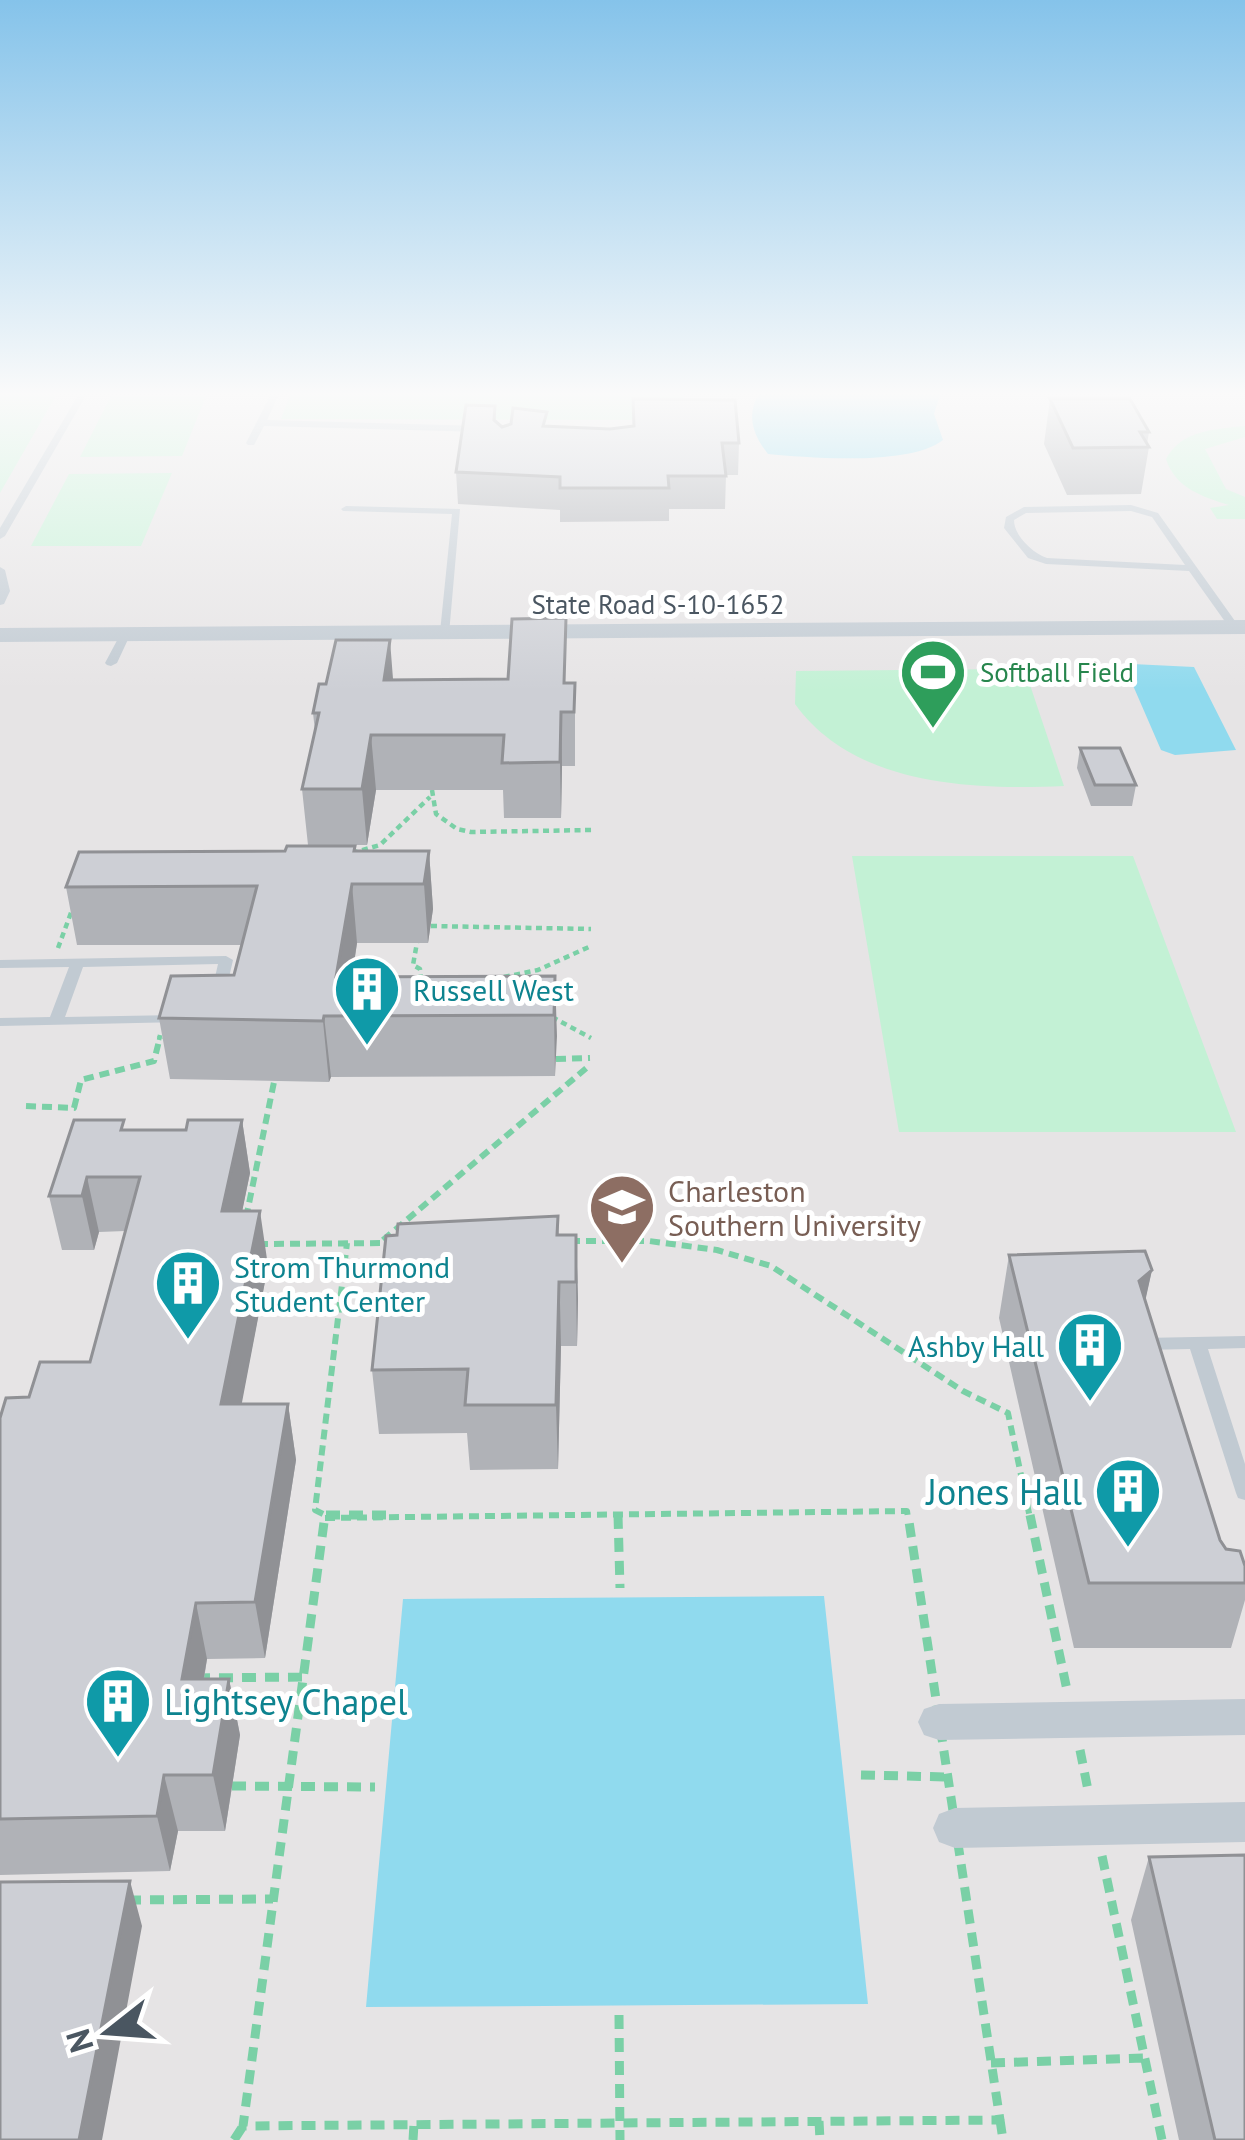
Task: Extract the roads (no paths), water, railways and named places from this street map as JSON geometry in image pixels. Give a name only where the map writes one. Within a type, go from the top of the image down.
[{"type":"street","name":"State Road S-10-1652","points":[[0,635],[1242,634]]},
{"type":"street","points":[[939,1722],[1245,1717]]},
{"type":"street","points":[[956,1828],[1245,1822]]},
{"type":"lane","points":[[0,536],[26,492]]},
{"type":"lane","points":[[1192,568],[1046,561],[1032,556],[1009,528],[1010,519],[1024,510],[1131,508],[1155,514],[1242,634]]},
{"type":"lane","points":[[346,509],[457,511],[445,632]]},
{"type":"lane","points":[[0,570],[5,591],[0,602]]},
{"type":"lane","points":[[111,663],[126,633]]},
{"type":"lane","points":[[0,964],[226,960],[205,1019],[0,1022]]},
{"type":"lane","points":[[56,1022],[77,963]]},
{"type":"lane","points":[[1146,1366],[1139,1344],[1245,1342]]},
{"type":"lane","points":[[1197,1343],[1245,1493]]},
{"type":"water","points":[[1125,667],[1194,667],[1236,750],[1175,755],[1161,750]]},
{"type":"water","points":[[824,1596],[868,2004],[366,2007],[403,1599]]},
{"type":"place","name":"Softball Field","points":[[933,731]]},
{"type":"place","name":"Russell West","points":[[367,1048]]},
{"type":"place","name":"Charleston Southern University","points":[[622,1266]]},
{"type":"place","name":"Strom Thurmond Student Center","points":[[188,1342]]},
{"type":"place","name":"Ashby Hall","points":[[1090,1404]]},
{"type":"place","name":"Jones Hall","points":[[1128,1550]]},
{"type":"place","name":"Lightsey Chapel","points":[[118,1760]]}]
